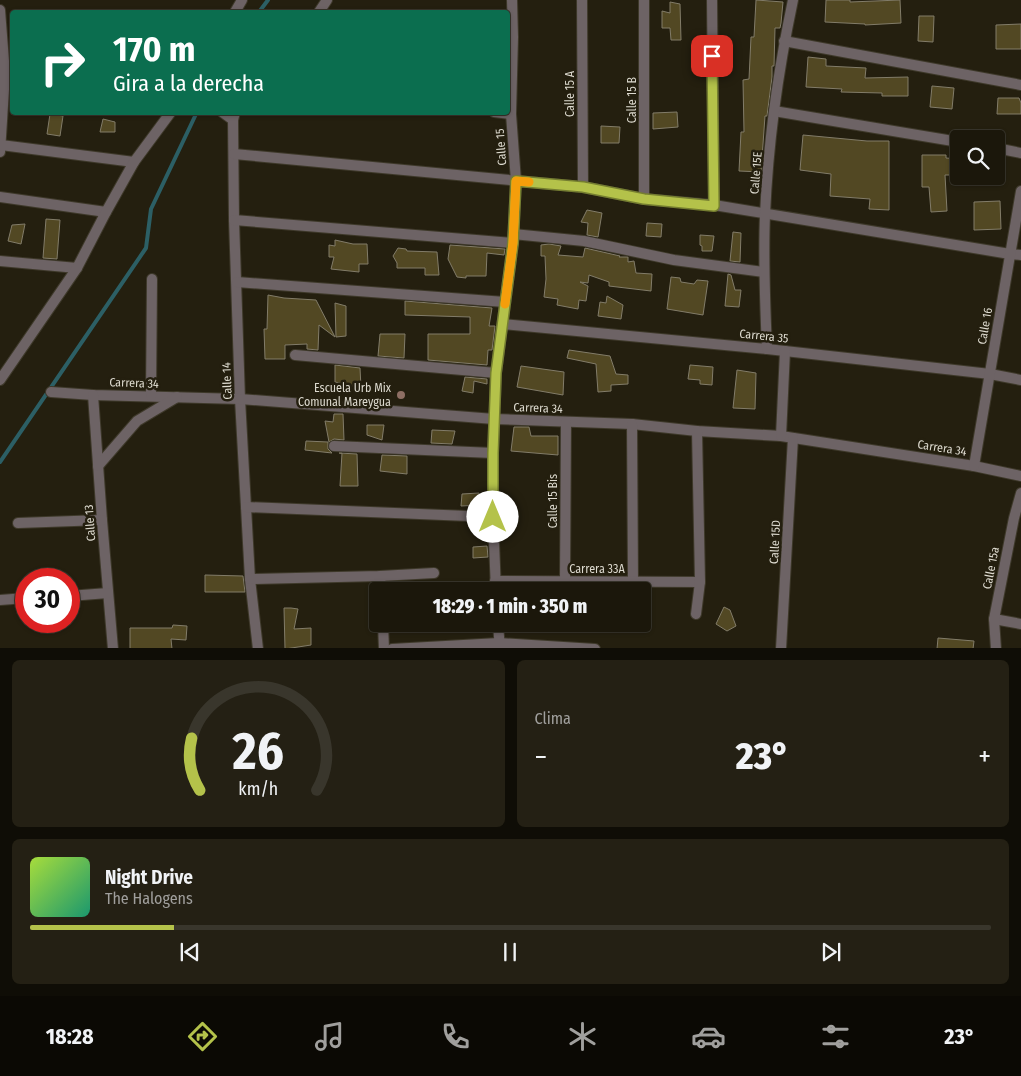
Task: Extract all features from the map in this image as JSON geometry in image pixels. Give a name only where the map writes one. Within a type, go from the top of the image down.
[{"type":"street","name":"Calle 15","points":[[495,582],[493,453],[496,373],[513,238],[516,181],[511,114],[510,37],[512,0]]},
{"type":"street","name":"Calle 15 A","points":[[582,0],[583,187]]},
{"type":"street","name":"Calle 15 B","points":[[644,0],[644,199]]},
{"type":"street","points":[[712,0],[714,206]]},
{"type":"street","name":"Calle 15E","points":[[767,349],[764,272],[765,214],[774,111],[784,41],[793,0]]},
{"type":"street","points":[[0,10],[6,74],[0,152]]},
{"type":"street","points":[[784,41],[1021,85]]},
{"type":"street","points":[[774,111],[950,140]]},
{"type":"street","points":[[0,380],[77,268],[134,162],[169,115]]},
{"type":"street","name":"Calle 14","points":[[234,116],[234,220],[240,398],[250,579],[258,648]]},
{"type":"street","points":[[1,145],[134,162]]},
{"type":"street","points":[[1005,150],[1021,153]]},
{"type":"street","points":[[234,154],[583,187],[644,199],[714,206],[1016,255]]},
{"type":"street","name":"Calle 16","points":[[974,466],[990,374],[1016,255],[1021,191]]},
{"type":"street","points":[[0,197],[106,212]]},
{"type":"street","points":[[234,220],[584,241],[674,260],[764,272]]},
{"type":"street","points":[[0,261],[77,268]]},
{"type":"street","points":[[151,396],[152,279]]},
{"type":"street","points":[[237,282],[505,302]]},
{"type":"street","name":"Carrera 35","points":[[503,324],[767,349],[990,374],[1021,380]]},
{"type":"street","points":[[781,436],[785,351]]},
{"type":"street","points":[[295,355],[496,373]]},
{"type":"street","name":"Carrera 34","points":[[51,392],[93,395],[240,398],[494,419],[632,424],[697,431],[781,436],[974,466],[1021,476]]},
{"type":"street","name":"Calle 13","points":[[93,395],[113,648]]},
{"type":"street","points":[[98,466],[138,421],[178,397]]},
{"type":"street","name":"Calle 15 Bis","points":[[565,581],[566,422]]},
{"type":"street","points":[[632,424],[633,582]]},
{"type":"street","points":[[696,614],[700,582],[697,431]]},
{"type":"street","name":"Calle 15D","points":[[781,648],[793,438]]},
{"type":"street","points":[[334,446],[493,453]]},
{"type":"street","name":"Calle 15a","points":[[996,648],[994,619],[1014,518],[1021,493]]},
{"type":"street","points":[[246,507],[493,517]]},
{"type":"street","points":[[18,524],[102,520]]},
{"type":"street","points":[[250,579],[434,573]]},
{"type":"street","points":[[380,576],[380,582]]},
{"type":"street","name":"Carrera 33A","points":[[551,582],[633,582]]},
{"type":"street","name":"Carrera 33A","points":[[651,582],[700,582]]},
{"type":"street","points":[[80,595],[108,593]]},
{"type":"street","points":[[0,600],[15,599]]},
{"type":"street","points":[[994,619],[1021,624]]},
{"type":"street","points":[[383,632],[384,648]]},
{"type":"street","points":[[499,632],[500,646]]},
{"type":"street","points":[[392,648],[500,646],[595,648]]},
{"type":"building","points":[[756,0],[783,2],[780,28],[775,28],[774,66],[772,66],[767,116],[765,116],[761,172],[739,171],[741,132],[744,132],[743,80],[749,79],[751,37],[754,37]]},
{"type":"building","points":[[826,0],[850,0],[850,2],[900,0],[901,23],[865,25],[825,22]]},
{"type":"building","points":[[670,2],[680,4],[681,40],[671,40],[670,28],[662,28],[662,11],[670,13]]},
{"type":"building","points":[[919,16],[934,16],[933,42],[918,41]]},
{"type":"building","points":[[1021,24],[1021,49],[996,49],[996,25]]},
{"type":"building","points":[[808,57],[826,59],[826,66],[866,68],[865,78],[908,77],[908,96],[882,96],[882,93],[841,92],[842,89],[806,87]]},
{"type":"building","points":[[932,86],[954,88],[952,109],[930,107]]},
{"type":"building","points":[[998,98],[1019,98],[1021,114],[997,114]]},
{"type":"building","points":[[677,112],[678,127],[653,129],[653,113]]},
{"type":"building","points":[[50,115],[63,116],[60,136],[47,134]]},
{"type":"building","points":[[103,119],[115,122],[115,132],[100,132]]},
{"type":"building","points":[[601,126],[620,127],[619,143],[601,143]]},
{"type":"building","points":[[803,135],[867,141],[889,141],[889,210],[869,209],[870,199],[830,196],[831,174],[800,170]]},
{"type":"building","points":[[922,155],[946,155],[946,158],[950,158],[950,175],[945,175],[947,211],[931,212],[929,187],[922,187]]},
{"type":"building","points":[[1000,201],[1001,229],[974,230],[974,202]]},
{"type":"building","points":[[587,210],[602,213],[598,237],[587,235],[588,223],[581,222]]},
{"type":"building","points":[[46,219],[60,220],[57,259],[43,258]]},
{"type":"building","points":[[647,223],[662,224],[661,237],[646,236]]},
{"type":"building","points":[[25,224],[21,244],[8,241],[12,225]]},
{"type":"building","points":[[733,232],[741,233],[740,262],[730,261]]},
{"type":"building","points":[[700,235],[714,236],[712,251],[702,251]]},
{"type":"building","points":[[335,240],[353,244],[367,244],[368,264],[359,264],[359,272],[331,269],[334,257],[329,257],[329,245],[335,246]]},
{"type":"building","points":[[450,245],[505,249],[504,255],[487,253],[486,276],[466,276],[466,278],[457,277],[448,259]]},
{"type":"building","points":[[541,245],[561,246],[558,255],[583,257],[585,248],[619,257],[628,257],[628,262],[634,261],[636,273],[652,274],[651,291],[609,286],[609,282],[589,275],[588,283],[580,282],[588,286],[586,301],[579,300],[578,309],[557,305],[558,299],[544,297],[546,279],[545,256],[541,256]]},
{"type":"building","points":[[398,248],[406,249],[407,251],[437,252],[439,275],[425,275],[425,268],[397,268],[397,263],[393,256]]},
{"type":"building","points":[[728,274],[731,275],[735,290],[741,290],[739,307],[725,306]]},
{"type":"building","points":[[671,277],[680,278],[681,282],[694,284],[697,280],[708,281],[703,315],[667,309]]},
{"type":"building","points":[[268,295],[316,300],[335,337],[319,325],[318,350],[307,349],[307,344],[285,345],[285,359],[265,359],[264,329],[267,329]]},
{"type":"building","points":[[607,296],[623,305],[621,319],[598,316],[600,302],[606,303]]},
{"type":"building","points":[[405,301],[492,308],[489,326],[495,326],[492,350],[488,350],[487,365],[428,360],[428,334],[470,334],[470,317],[405,315]]},
{"type":"building","points":[[335,303],[346,306],[346,336],[336,337]]},
{"type":"building","points":[[380,334],[405,334],[404,358],[378,356]]},
{"type":"building","points":[[569,350],[610,356],[616,374],[628,375],[628,384],[611,385],[611,391],[598,392],[596,364],[567,358]]},
{"type":"building","points":[[335,365],[360,368],[361,388],[335,382]]},
{"type":"building","points":[[690,365],[713,367],[712,385],[700,384],[700,380],[688,379]]},
{"type":"building","points":[[521,366],[564,372],[563,395],[517,387]]},
{"type":"building","points":[[737,370],[756,373],[755,409],[733,408]]},
{"type":"building","points":[[465,377],[487,379],[487,384],[474,381],[473,393],[462,391]]},
{"type":"building","points":[[334,414],[343,414],[344,440],[334,439],[329,442],[325,421],[333,422]]},
{"type":"building","points":[[367,425],[384,425],[382,440],[367,435]]},
{"type":"building","points":[[514,427],[529,427],[531,436],[558,436],[558,455],[511,451]]},
{"type":"building","points":[[432,430],[455,431],[452,444],[431,443]]},
{"type":"building","points":[[306,441],[328,442],[328,449],[332,453],[305,450]]},
{"type":"building","points":[[342,453],[357,454],[358,486],[340,486]]},
{"type":"building","points":[[382,455],[407,456],[407,474],[380,471]]},
{"type":"building","points":[[479,493],[481,505],[461,506],[462,494]]},
{"type":"building","points":[[487,546],[488,557],[473,558],[473,547]]},
{"type":"building","points":[[205,575],[243,576],[245,592],[205,592]]},
{"type":"building","points":[[724,607],[730,610],[736,626],[727,631],[716,624]]},
{"type":"building","points":[[284,608],[298,609],[294,629],[311,628],[311,645],[285,648]]},
{"type":"building","points":[[173,625],[187,626],[186,640],[171,639],[172,648],[130,648],[130,628],[172,628]]},
{"type":"building","points":[[938,638],[974,641],[973,648],[937,648]]},
{"type":"waterway","points":[[260,10],[268,0]]},
{"type":"waterway","points":[[0,462],[146,248],[151,209],[196,115]]},
{"type":"slow traffic","points":[[505,304],[513,243],[516,181],[529,182]]},
{"type":"place","name":"Escuela Urb Mix Comunal Mareygua","points":[[401,395]]},
{"type":"route","points":[[493,517],[496,373],[513,243],[516,181],[583,187],[644,199],[714,206],[712,56]]}]
